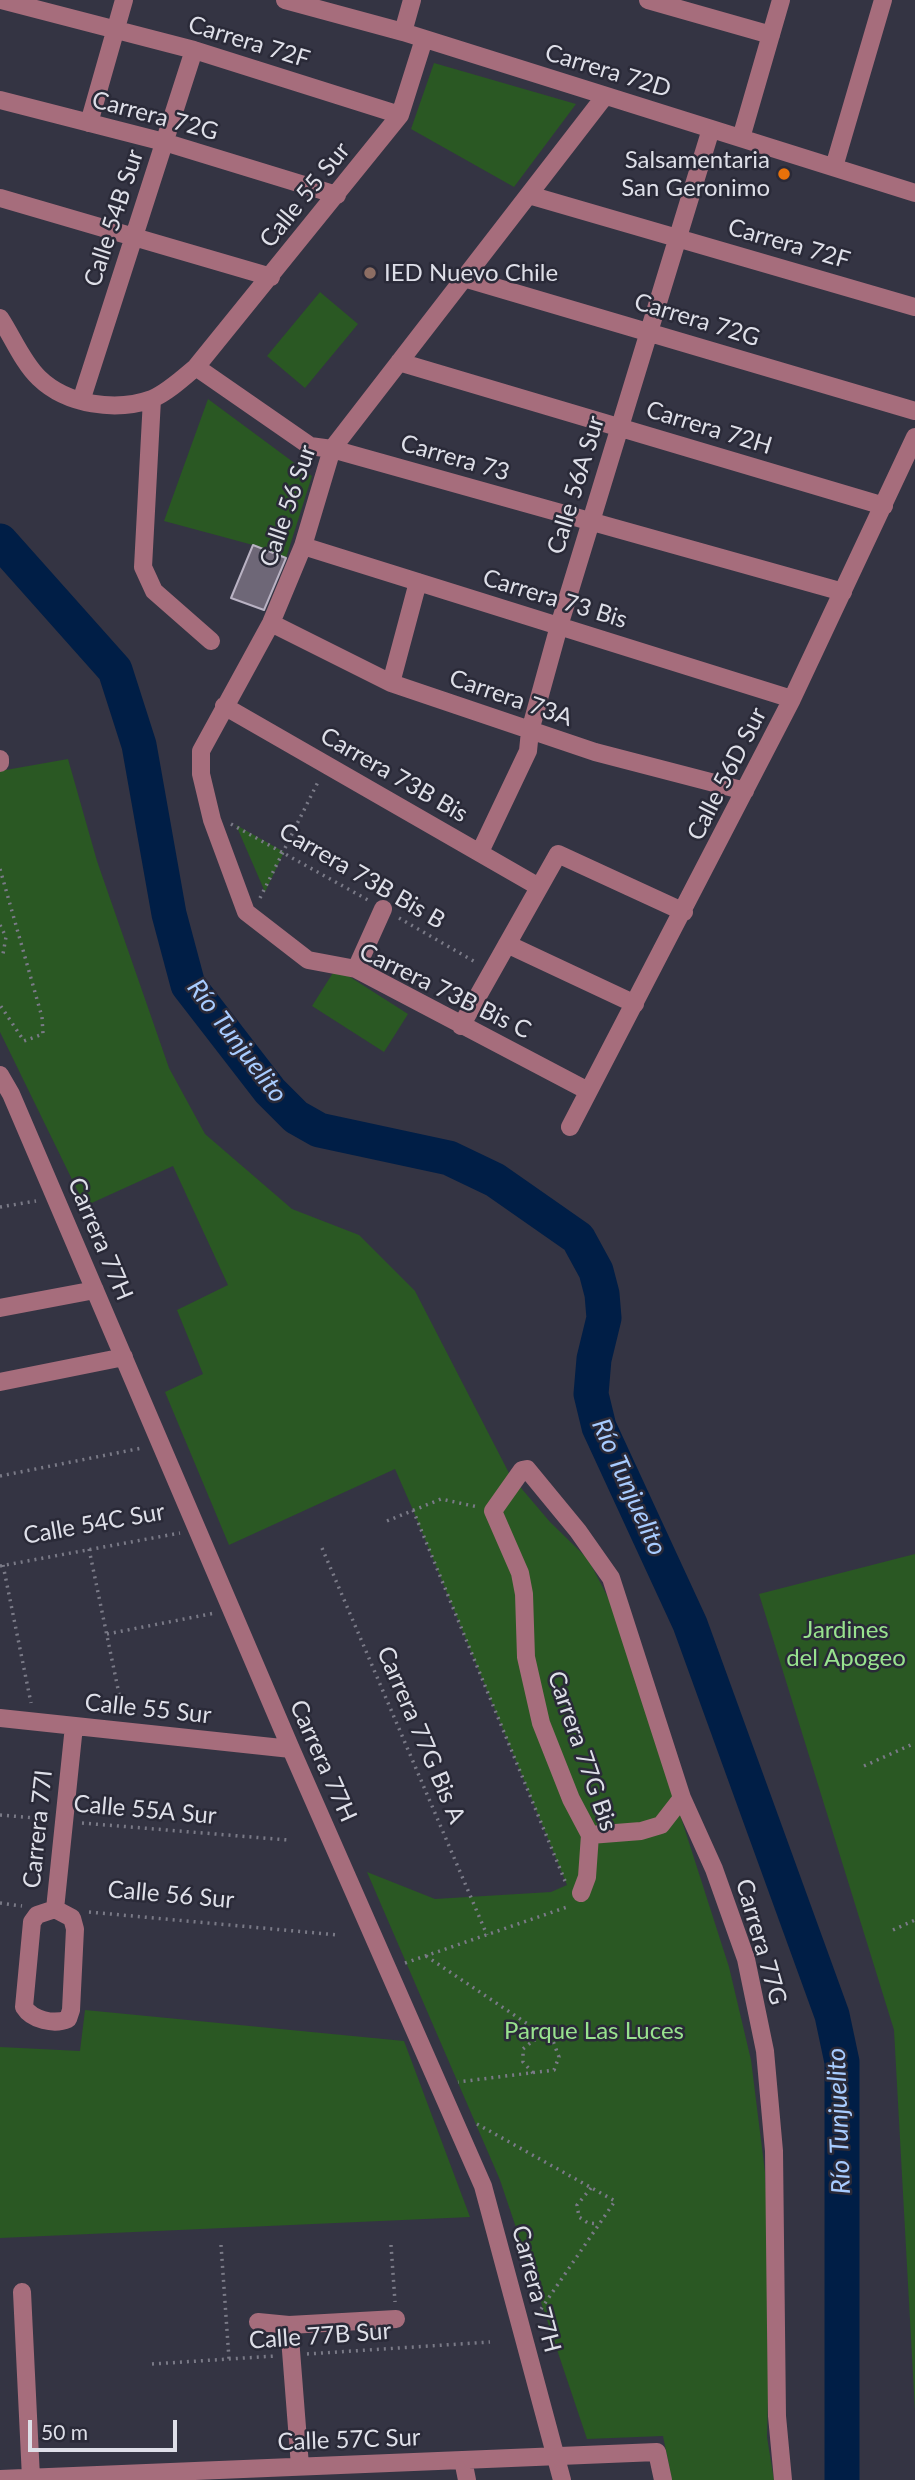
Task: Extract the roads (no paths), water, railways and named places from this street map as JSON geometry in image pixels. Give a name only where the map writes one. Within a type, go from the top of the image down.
[{"type":"street","name":"Carrera 72F","points":[[1,0],[194,50],[400,115]]},
{"type":"street","points":[[89,123],[124,0]]},
{"type":"street","points":[[403,32],[412,0]]},
{"type":"street","points":[[648,0],[771,35]]},
{"type":"street","points":[[741,138],[782,0]]},
{"type":"street","points":[[834,167],[883,0]]},
{"type":"street","name":"Carrera 72D","points":[[295,1],[403,32],[915,192]]},
{"type":"street","name":"Calle 55 Sur","points":[[196,367],[400,115],[424,39]]},
{"type":"street","name":"Calle 54B Sur","points":[[81,401],[194,50]]},
{"type":"street","name":"Calle 56 Sur","points":[[246,912],[212,820],[201,774],[201,751],[271,623],[303,546],[332,449],[605,96]]},
{"type":"street","name":"Carrera 72G","points":[[0,100],[164,142],[337,195]]},
{"type":"street","name":"Calle 56A Sur","points":[[480,852],[528,751],[530,731],[559,626],[711,129]]},
{"type":"street","name":"Carrera 72F","points":[[529,195],[915,307]]},
{"type":"street","points":[[0,198],[271,276]]},
{"type":"street","name":"Carrera 72G","points":[[464,278],[915,411]]},
{"type":"street","points":[[0,318],[38,377],[60,393],[81,401],[115,406],[152,398],[196,367]]},
{"type":"street","name":"Carrera 72H","points":[[399,362],[884,506]]},
{"type":"street","name":"Carrera 73","points":[[196,367],[310,446],[332,449],[843,592]]},
{"type":"street","points":[[152,398],[142,567],[154,591],[211,641]]},
{"type":"street","name":"Calle 56D Sur","points":[[570,1127],[684,912],[792,699],[915,437]]},
{"type":"street","name":"Carrera 73 Bis","points":[[303,546],[792,699]]},
{"type":"street","points":[[391,683],[418,582]]},
{"type":"street","name":"Carrera 73A","points":[[271,623],[391,683],[595,752],[746,791]]},
{"type":"street","name":"Carrera 73B Bis","points":[[224,706],[539,887]]},
{"type":"street","points":[[461,1026],[558,854],[684,912]]},
{"type":"street","points":[[356,969],[383,909]]},
{"type":"street","name":"Carrera 73B Bis C","points":[[246,912],[307,960],[356,969],[589,1091]]},
{"type":"street","points":[[507,944],[635,1004]]},
{"type":"street","name":"Carrera 77H","points":[[0,1074],[6,1095],[55,1197],[291,1749],[483,2186],[562,2480]]},
{"type":"street","points":[[0,1308],[95,1290]]},
{"type":"street","points":[[0,1382],[124,1357]]},
{"type":"street","name":"Carrera 77G Bis","points":[[522,1469],[493,1511],[520,1573],[526,1657],[541,1723],[567,1789],[590,1835],[587,1877],[581,1893]]},
{"type":"street","name":"Carrera 77G","points":[[522,1469],[527,1469],[579,1531],[611,1578],[682,1798],[714,1869],[746,1959],[765,2051],[774,2151],[778,2416],[783,2480]]},
{"type":"street","name":"Calle 55 Sur","points":[[0,1718],[291,1749]]},
{"type":"street","name":"Carrera 77I","points":[[55,1909],[74,1726]]},
{"type":"street","points":[[590,1835],[641,1830],[660,1825],[682,1798]]},
{"type":"street","name":"Carrera 77I","points":[[55,1909],[72,1917],[75,1929],[71,2010],[68,2019],[62,2021],[36,2019],[24,2007],[32,1922],[37,1915],[55,1909]]},
{"type":"street","points":[[22,2292],[31,2477]]},
{"type":"street","points":[[258,2322],[289,2325],[396,2319]]},
{"type":"street","points":[[289,2325],[300,2466]]},
{"type":"street","name":"Calle 57C Sur","points":[[0,2479],[279,2474],[300,2466],[657,2452],[663,2480]]},
{"type":"street","points":[[463,2460],[467,2480]]},
{"type":"waterway","name":"Río Tunjuelito","points":[[0,541],[115,670],[139,745],[169,914],[188,985],[270,1091],[296,1117],[319,1130],[449,1158],[495,1180],[578,1238],[596,1271],[604,1318],[594,1359],[591,1394],[599,1427],[690,1624],[832,2015],[842,2062],[842,2480]]},
{"type":"place","name":"Salsamentaria San Geronimo","points":[[784,174]]},
{"type":"place","name":"IED Nuevo Chile","points":[[370,273]]},
{"type":"park label","name":"Jardines del Apogeo","points":[[846,1644]]},
{"type":"park label","name":"Parque Las Luces","points":[[594,2031]]}]
